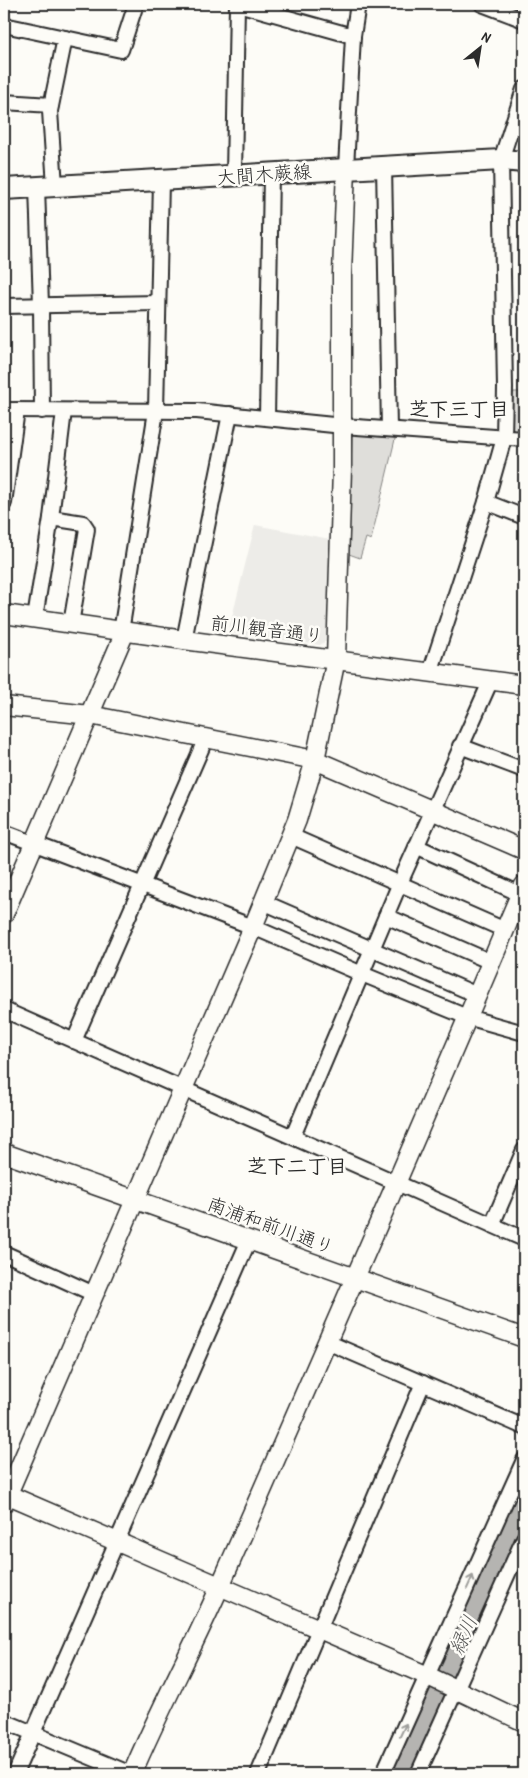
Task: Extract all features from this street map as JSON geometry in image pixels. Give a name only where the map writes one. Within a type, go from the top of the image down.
[{"type":"main road","name":"大間木蕨線","points":[[4,189],[384,166],[501,160],[524,162]]},
{"type":"street","points":[[4,26],[121,50],[136,4]]},
{"type":"street","points":[[234,175],[238,4],[354,36]]},
{"type":"street","points":[[358,4],[354,36],[346,168],[342,274],[343,426],[336,659],[315,760],[298,820],[136,1199],[5,1497],[116,1542],[429,1676],[524,1722]]},
{"type":"street","points":[[482,4],[524,20]]},
{"type":"street","points":[[42,411],[41,305],[50,111],[65,38]]},
{"type":"street","points":[[430,673],[486,502],[504,438],[505,388],[501,160],[524,89]]},
{"type":"street","points":[[4,102],[51,105]]},
{"type":"street","points":[[384,166],[389,430]]},
{"type":"street","points":[[267,418],[271,174]]},
{"type":"street","points":[[4,914],[90,715],[123,632],[156,411],[160,180]]},
{"type":"street","points":[[4,306],[158,303]]},
{"type":"street","points":[[4,503],[10,410],[156,411],[230,414],[389,430],[524,438]]},
{"type":"street","points":[[34,618],[51,518],[64,411]]},
{"type":"street","points":[[184,640],[230,414]]},
{"type":"street","points":[[486,502],[524,517]]},
{"type":"street","points":[[51,518],[83,523],[86,529],[71,624]]},
{"type":"street","name":"前川観音通り","points":[[4,614],[123,632],[524,685]]},
{"type":"street","points":[[293,1136],[416,846],[491,680]]},
{"type":"street","points":[[4,706],[90,715],[315,760],[524,850]]},
{"type":"street","points":[[74,1041],[206,738]]},
{"type":"street","points":[[460,746],[524,770]]},
{"type":"street","points":[[4,832],[253,926],[362,974],[467,1017],[524,1033]]},
{"type":"street","points":[[291,836],[505,930]]},
{"type":"street","points":[[4,1721],[132,1774],[166,1698],[220,1587],[356,1278],[522,890],[416,846]]},
{"type":"street","points":[[263,902],[477,995]]},
{"type":"street","points":[[386,916],[491,962]]},
{"type":"street","points":[[4,1010],[524,1239]]},
{"type":"street","points":[[492,1225],[524,1150]]},
{"type":"street","name":"南浦和前川通り","points":[[4,1153],[524,1338]]},
{"type":"street","points":[[15,1774],[249,1240]]},
{"type":"street","points":[[4,1253],[94,1294]]},
{"type":"street","points":[[327,1342],[524,1428]]},
{"type":"street","points":[[258,1774],[422,1383]]},
{"type":"street","points":[[383,1774],[519,1488],[524,1460]]},
{"type":"street","points":[[418,1774],[524,1538]]},
{"type":"shaded area","points":[[514,392],[524,392],[524,433],[516,433],[512,429],[512,395]]},
{"type":"shaded area","points":[[356,432],[396,435],[371,540],[366,538],[360,558],[349,554],[352,436]]},
{"type":"shaded area","points":[[255,525],[330,539],[326,641],[320,645],[228,633]]},
{"type":"waterway","name":"緑川","points":[[401,1774],[524,1496]]},
{"type":"district","name":"芝下三丁目","points":[[459,409]]},
{"type":"district","name":"芝下二丁目","points":[[297,1166]]}]
